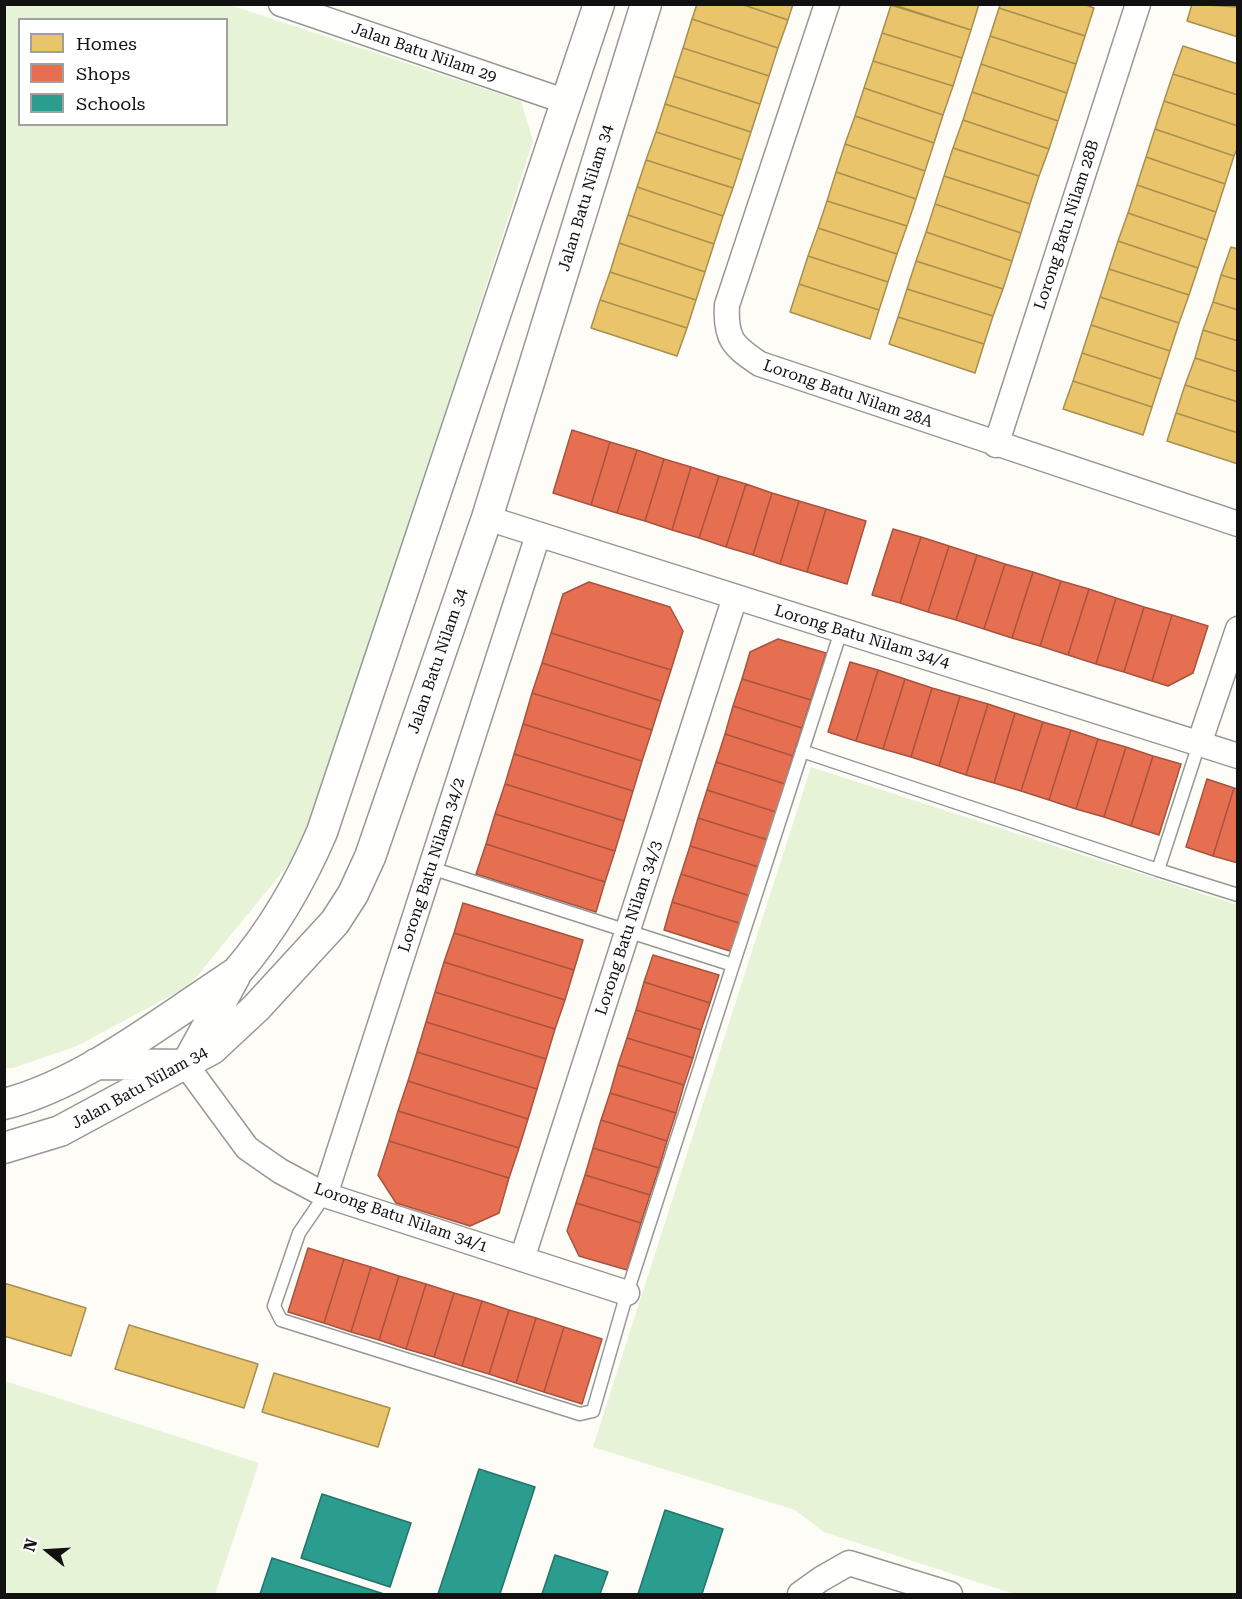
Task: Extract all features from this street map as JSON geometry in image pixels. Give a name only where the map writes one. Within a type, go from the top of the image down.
[{"type":"street","name":"Jalan Batu Nilam 29","points":[[282,4],[567,102]]},
{"type":"street","points":[[96,1064],[186,1065],[237,972],[254,952],[307,868],[322,832],[599,4]]},
{"type":"street","name":"Jalan Batu Nilam 34","points":[[4,1148],[60,1131],[212,1049],[256,1008],[335,922],[353,894],[370,857],[487,518],[646,4]]},
{"type":"street","name":"Lorong Batu Nilam 28A","points":[[827,4],[727,305],[726,325],[730,338],[740,351],[760,364],[996,445],[1238,524]]},
{"type":"street","name":"Lorong Batu Nilam 28B","points":[[996,445],[1138,4]]},
{"type":"street","points":[[567,102],[623,77]]},
{"type":"street","points":[[567,102],[597,159]]},
{"type":"street","name":"Lorong Batu Nilam 34/4","points":[[487,518],[1238,756]]},
{"type":"street","name":"Lorong Batu Nilam 34/2","points":[[326,1195],[538,535]]},
{"type":"street","name":"Lorong Batu Nilam 34/3","points":[[522,1259],[735,597]]},
{"type":"street","points":[[1199,744],[1238,629]]},
{"type":"street","points":[[4,1104],[34,1097],[96,1064],[237,972]]},
{"type":"street","name":"Lorong Batu Nilam 34/1","points":[[186,1065],[247,1148],[280,1171],[326,1195],[627,1293]]},
{"type":"street","points":[[800,1594],[804,1589],[849,1563],[950,1594]]},
{"type":"lane","points":[[326,1195],[299,1233],[274,1306],[281,1320],[580,1414],[593,1411],[627,1293],[841,631]]},
{"type":"lane","points":[[1158,870],[1199,744]]},
{"type":"lane","points":[[802,751],[1238,895]]},
{"type":"lane","points":[[431,868],[733,965]]},
{"type":"green space","points":[[4,5],[230,5],[521,101],[533,141],[306,843],[189,986],[77,1046],[13,1068],[5,1068]]},
{"type":"green space","points":[[811,767],[1237,905],[1237,1594],[1014,1594],[824,1532],[795,1510],[593,1447]]},
{"type":"green space","points":[[5,1381],[259,1463],[215,1594],[5,1594]]},
{"type":"building: Homes","points":[[697,4],[741,4],[788,20],[778,48],[692,19]]},
{"type":"building: Homes","points":[[741,4],[793,4],[788,20]]},
{"type":"building: Homes","points":[[891,4],[979,4],[971,30]]},
{"type":"building: Homes","points":[[1001,4],[1083,4],[1094,8],[1085,36],[999,8]]},
{"type":"building: Homes","points":[[1192,4],[1238,7],[1238,37],[1187,21]]},
{"type":"building: Homes","points":[[891,5],[971,30],[962,58],[882,33]]},
{"type":"building: Homes","points":[[999,8],[1085,36],[1076,64],[990,36]]},
{"type":"building: Homes","points":[[692,19],[778,48],[769,76],[683,48]]},
{"type":"building: Homes","points":[[882,33],[962,58],[953,86],[873,61]]},
{"type":"building: Homes","points":[[990,36],[1076,64],[1067,93],[981,64]]},
{"type":"building: Homes","points":[[1183,46],[1238,64],[1238,95],[1173,74]]},
{"type":"building: Homes","points":[[683,48],[769,76],[760,104],[674,76]]},
{"type":"building: Homes","points":[[873,61],[953,86],[943,115],[864,88]]},
{"type":"building: Homes","points":[[981,64],[1067,93],[1058,121],[972,92]]},
{"type":"building: Homes","points":[[1173,74],[1238,95],[1238,126],[1164,101]]},
{"type":"building: Homes","points":[[674,76],[760,104],[751,132],[665,104]]},
{"type":"building: Homes","points":[[864,88],[943,115],[934,143],[855,116]]},
{"type":"building: Homes","points":[[972,92],[1058,121],[1049,149],[963,120]]},
{"type":"building: Homes","points":[[1164,101],[1238,126],[1238,147],[1234,156],[1155,129]]},
{"type":"building: Homes","points":[[665,104],[751,132],[742,160],[656,132]]},
{"type":"building: Homes","points":[[855,116],[934,143],[925,171],[845,144]]},
{"type":"building: Homes","points":[[963,120],[1049,149],[1039,176],[953,148]]},
{"type":"building: Homes","points":[[1155,129],[1234,156],[1225,184],[1146,157]]},
{"type":"building: Homes","points":[[656,132],[742,160],[733,188],[646,160]]},
{"type":"building: Homes","points":[[845,144],[925,171],[916,199],[836,172]]},
{"type":"building: Homes","points":[[953,148],[1039,176],[1030,204],[944,176]]},
{"type":"building: Homes","points":[[1146,157],[1225,184],[1216,212],[1137,185]]},
{"type":"building: Homes","points":[[646,160],[733,188],[723,216],[637,187]]},
{"type":"building: Homes","points":[[836,172],[916,199],[907,226],[827,201]]},
{"type":"building: Homes","points":[[944,176],[1030,204],[1021,233],[935,204]]},
{"type":"building: Homes","points":[[1137,185],[1216,212],[1207,240],[1128,213]]},
{"type":"building: Homes","points":[[637,187],[723,216],[714,244],[628,215]]},
{"type":"building: Homes","points":[[827,201],[907,226],[897,254],[818,228]]},
{"type":"building: Homes","points":[[935,204],[1021,233],[1012,261],[926,232]]},
{"type":"building: Homes","points":[[1128,213],[1207,240],[1198,268],[1118,241]]},
{"type":"building: Homes","points":[[628,215],[714,244],[705,272],[619,243]]},
{"type":"building: Homes","points":[[818,228],[897,254],[888,282],[808,256]]},
{"type":"building: Homes","points":[[926,232],[1012,261],[1003,289],[916,261]]},
{"type":"building: Homes","points":[[1118,241],[1198,268],[1189,295],[1109,269]]},
{"type":"building: Homes","points":[[619,243],[705,272],[696,300],[610,272]]},
{"type":"building: Homes","points":[[1231,247],[1238,249],[1238,280],[1221,275]]},
{"type":"building: Homes","points":[[808,256],[888,282],[879,310],[799,284]]},
{"type":"building: Homes","points":[[916,261],[1003,289],[993,316],[907,289]]},
{"type":"building: Homes","points":[[1109,269],[1189,295],[1179,323],[1100,297]]},
{"type":"building: Homes","points":[[610,272],[696,300],[687,328],[600,300]]},
{"type":"building: Homes","points":[[1221,275],[1238,280],[1238,310],[1213,302]]},
{"type":"building: Homes","points":[[799,284],[879,310],[870,339],[790,312]]},
{"type":"building: Homes","points":[[907,289],[993,316],[984,344],[898,317]]},
{"type":"building: Homes","points":[[1100,297],[1179,323],[1170,351],[1091,325]]},
{"type":"building: Homes","points":[[600,300],[687,328],[677,356],[591,328]]},
{"type":"building: Homes","points":[[1213,302],[1238,310],[1238,341],[1203,330]]},
{"type":"building: Homes","points":[[898,317],[984,344],[975,373],[889,344]]},
{"type":"building: Homes","points":[[1091,325],[1170,351],[1161,379],[1082,353]]},
{"type":"building: Homes","points":[[1203,330],[1238,341],[1238,372],[1195,358]]},
{"type":"building: Homes","points":[[1082,353],[1161,379],[1152,407],[1073,381]]},
{"type":"building: Homes","points":[[1195,358],[1238,372],[1238,402],[1185,385]]},
{"type":"building: Homes","points":[[1073,381],[1152,407],[1143,435],[1063,409]]},
{"type":"building: Homes","points":[[1185,385],[1238,402],[1238,433],[1176,413]]},
{"type":"building: Homes","points":[[1176,413],[1238,433],[1238,464],[1167,441]]},
{"type":"building: Homes","points":[[4,1283],[86,1308],[71,1356],[4,1336]]},
{"type":"building: Homes","points":[[129,1325],[258,1364],[244,1408],[115,1369]]},
{"type":"building: Homes","points":[[274,1373],[390,1408],[378,1447],[262,1412]]},
{"type":"building: Shops","points":[[572,430],[610,442],[591,505],[553,493]]},
{"type":"building: Shops","points":[[610,442],[637,450],[617,513],[591,505]]},
{"type":"building: Shops","points":[[637,450],[664,459],[645,521],[617,513]]},
{"type":"building: Shops","points":[[664,459],[691,467],[672,530],[645,521]]},
{"type":"building: Shops","points":[[691,467],[719,476],[699,538],[672,530]]},
{"type":"building: Shops","points":[[719,476],[746,484],[726,547],[699,538]]},
{"type":"building: Shops","points":[[746,484],[772,493],[753,555],[726,547]]},
{"type":"building: Shops","points":[[772,493],[799,501],[780,564],[753,555]]},
{"type":"building: Shops","points":[[799,501],[826,509],[807,572],[780,564]]},
{"type":"building: Shops","points":[[826,509],[866,521],[847,584],[807,572]]},
{"type":"building: Shops","points":[[893,529],[921,537],[900,603],[872,595]]},
{"type":"building: Shops","points":[[921,537],[949,546],[928,612],[900,603]]},
{"type":"building: Shops","points":[[949,546],[977,555],[956,620],[928,612]]},
{"type":"building: Shops","points":[[977,555],[1005,564],[984,629],[956,620]]},
{"type":"building: Shops","points":[[1005,564],[1033,572],[1012,638],[984,629]]},
{"type":"building: Shops","points":[[1033,572],[1061,581],[1040,646],[1012,638]]},
{"type":"building: Shops","points":[[1061,581],[1089,589],[1068,655],[1040,646]]},
{"type":"building: Shops","points":[[589,582],[670,607],[683,631],[671,670],[551,633],[563,594]]},
{"type":"building: Shops","points":[[1089,589],[1116,598],[1096,664],[1068,655]]},
{"type":"building: Shops","points":[[1116,598],[1144,607],[1124,672],[1096,664]]},
{"type":"building: Shops","points":[[1144,607],[1172,615],[1152,681],[1124,672]]},
{"type":"building: Shops","points":[[1172,615],[1208,626],[1193,673],[1168,686],[1152,681]]},
{"type":"building: Shops","points":[[551,633],[671,670],[661,701],[542,663]]},
{"type":"building: Shops","points":[[778,639],[826,653],[811,700],[742,679],[750,652]]},
{"type":"building: Shops","points":[[850,662],[878,670],[856,741],[828,732]]},
{"type":"building: Shops","points":[[542,663],[661,701],[652,730],[532,693]]},
{"type":"building: Shops","points":[[878,670],[905,679],[883,749],[856,741]]},
{"type":"building: Shops","points":[[742,679],[811,700],[802,728],[733,706]]},
{"type":"building: Shops","points":[[905,679],[932,688],[911,757],[883,749]]},
{"type":"building: Shops","points":[[932,688],[960,696],[939,766],[911,757]]},
{"type":"building: Shops","points":[[532,693],[652,730],[642,761],[523,724]]},
{"type":"building: Shops","points":[[960,696],[988,704],[966,775],[939,766]]},
{"type":"building: Shops","points":[[988,704],[1015,713],[994,783],[966,775]]},
{"type":"building: Shops","points":[[733,706],[802,728],[793,756],[725,734]]},
{"type":"building: Shops","points":[[1015,713],[1043,722],[1021,791],[994,783]]},
{"type":"building: Shops","points":[[1043,722],[1071,730],[1049,800],[1021,791]]},
{"type":"building: Shops","points":[[523,724],[642,761],[633,791],[514,754]]},
{"type":"building: Shops","points":[[1071,730],[1098,739],[1076,809],[1049,800]]},
{"type":"building: Shops","points":[[725,734],[793,756],[785,784],[716,762]]},
{"type":"building: Shops","points":[[1098,739],[1126,747],[1104,817],[1076,809]]},
{"type":"building: Shops","points":[[1126,747],[1153,756],[1131,826],[1104,817]]},
{"type":"building: Shops","points":[[514,754],[633,791],[624,821],[505,784]]},
{"type":"building: Shops","points":[[1153,756],[1181,764],[1159,835],[1131,826]]},
{"type":"building: Shops","points":[[716,762],[785,784],[776,812],[707,790]]},
{"type":"building: Shops","points":[[1207,779],[1234,788],[1213,856],[1186,847]]},
{"type":"building: Shops","points":[[505,784],[624,821],[615,851],[495,814]]},
{"type":"building: Shops","points":[[1234,788],[1238,789],[1238,863],[1213,856]]},
{"type":"building: Shops","points":[[707,790],[776,812],[768,840],[698,818]]},
{"type":"building: Shops","points":[[495,814],[615,851],[605,882],[486,844]]},
{"type":"building: Shops","points":[[698,818],[768,840],[759,867],[690,846]]},
{"type":"building: Shops","points":[[486,844],[605,882],[596,912],[476,874]]},
{"type":"building: Shops","points":[[690,846],[759,867],[750,896],[681,874]]},
{"type":"building: Shops","points":[[681,874],[750,896],[742,924],[672,902]]},
{"type":"building: Shops","points":[[672,902],[742,924],[733,952],[664,930]]},
{"type":"building: Shops","points":[[463,903],[583,940],[574,970],[454,933]]},
{"type":"building: Shops","points":[[454,933],[574,970],[565,1000],[444,962]]},
{"type":"building: Shops","points":[[653,955],[719,975],[710,1003],[644,982]]},
{"type":"building: Shops","points":[[444,962],[565,1000],[555,1029],[435,992]]},
{"type":"building: Shops","points":[[644,982],[710,1003],[701,1030],[636,1010]]},
{"type":"building: Shops","points":[[435,992],[555,1029],[546,1059],[426,1022]]},
{"type":"building: Shops","points":[[636,1010],[701,1030],[693,1058],[627,1038]]},
{"type":"building: Shops","points":[[426,1022],[546,1059],[537,1089],[417,1052]]},
{"type":"building: Shops","points":[[627,1038],[693,1058],[684,1085],[618,1065]]},
{"type":"building: Shops","points":[[417,1052],[537,1089],[528,1119],[408,1081]]},
{"type":"building: Shops","points":[[618,1065],[684,1085],[676,1113],[610,1093]]},
{"type":"building: Shops","points":[[408,1081],[528,1119],[519,1148],[398,1111]]},
{"type":"building: Shops","points":[[610,1093],[676,1113],[667,1141],[601,1120]]},
{"type":"building: Shops","points":[[398,1111],[519,1148],[509,1178],[389,1141]]},
{"type":"building: Shops","points":[[601,1120],[667,1141],[659,1168],[593,1148]]},
{"type":"building: Shops","points":[[389,1141],[509,1178],[499,1213],[470,1226],[396,1203],[378,1175]]},
{"type":"building: Shops","points":[[593,1148],[659,1168],[650,1195],[585,1175]]},
{"type":"building: Shops","points":[[585,1175],[650,1195],[641,1223],[576,1203]]},
{"type":"building: Shops","points":[[576,1203],[641,1223],[627,1270],[579,1256],[567,1231]]},
{"type":"building: Shops","points":[[308,1248],[344,1259],[324,1323],[288,1312]]},
{"type":"building: Shops","points":[[344,1259],[371,1267],[351,1332],[324,1323]]},
{"type":"building: Shops","points":[[371,1267],[399,1276],[379,1340],[351,1332]]},
{"type":"building: Shops","points":[[399,1276],[426,1284],[406,1349],[379,1340]]},
{"type":"building: Shops","points":[[426,1284],[454,1293],[434,1357],[406,1349]]},
{"type":"building: Shops","points":[[454,1293],[482,1301],[462,1366],[434,1357]]},
{"type":"building: Shops","points":[[482,1301],[509,1310],[489,1374],[462,1366]]},
{"type":"building: Shops","points":[[509,1310],[536,1318],[516,1383],[489,1374]]},
{"type":"building: Shops","points":[[536,1318],[564,1327],[544,1392],[516,1383]]},
{"type":"building: Shops","points":[[564,1327],[602,1339],[582,1404],[544,1392]]},
{"type":"building: Schools","points":[[479,1469],[535,1487],[500,1594],[438,1594]]},
{"type":"building: Schools","points":[[322,1494],[411,1523],[390,1587],[301,1558]]},
{"type":"building: Schools","points":[[665,1510],[723,1529],[702,1594],[638,1594]]},
{"type":"building: Schools","points":[[555,1555],[608,1572],[600,1594],[542,1594]]},
{"type":"building: Schools","points":[[272,1558],[384,1594],[260,1594]]}]
